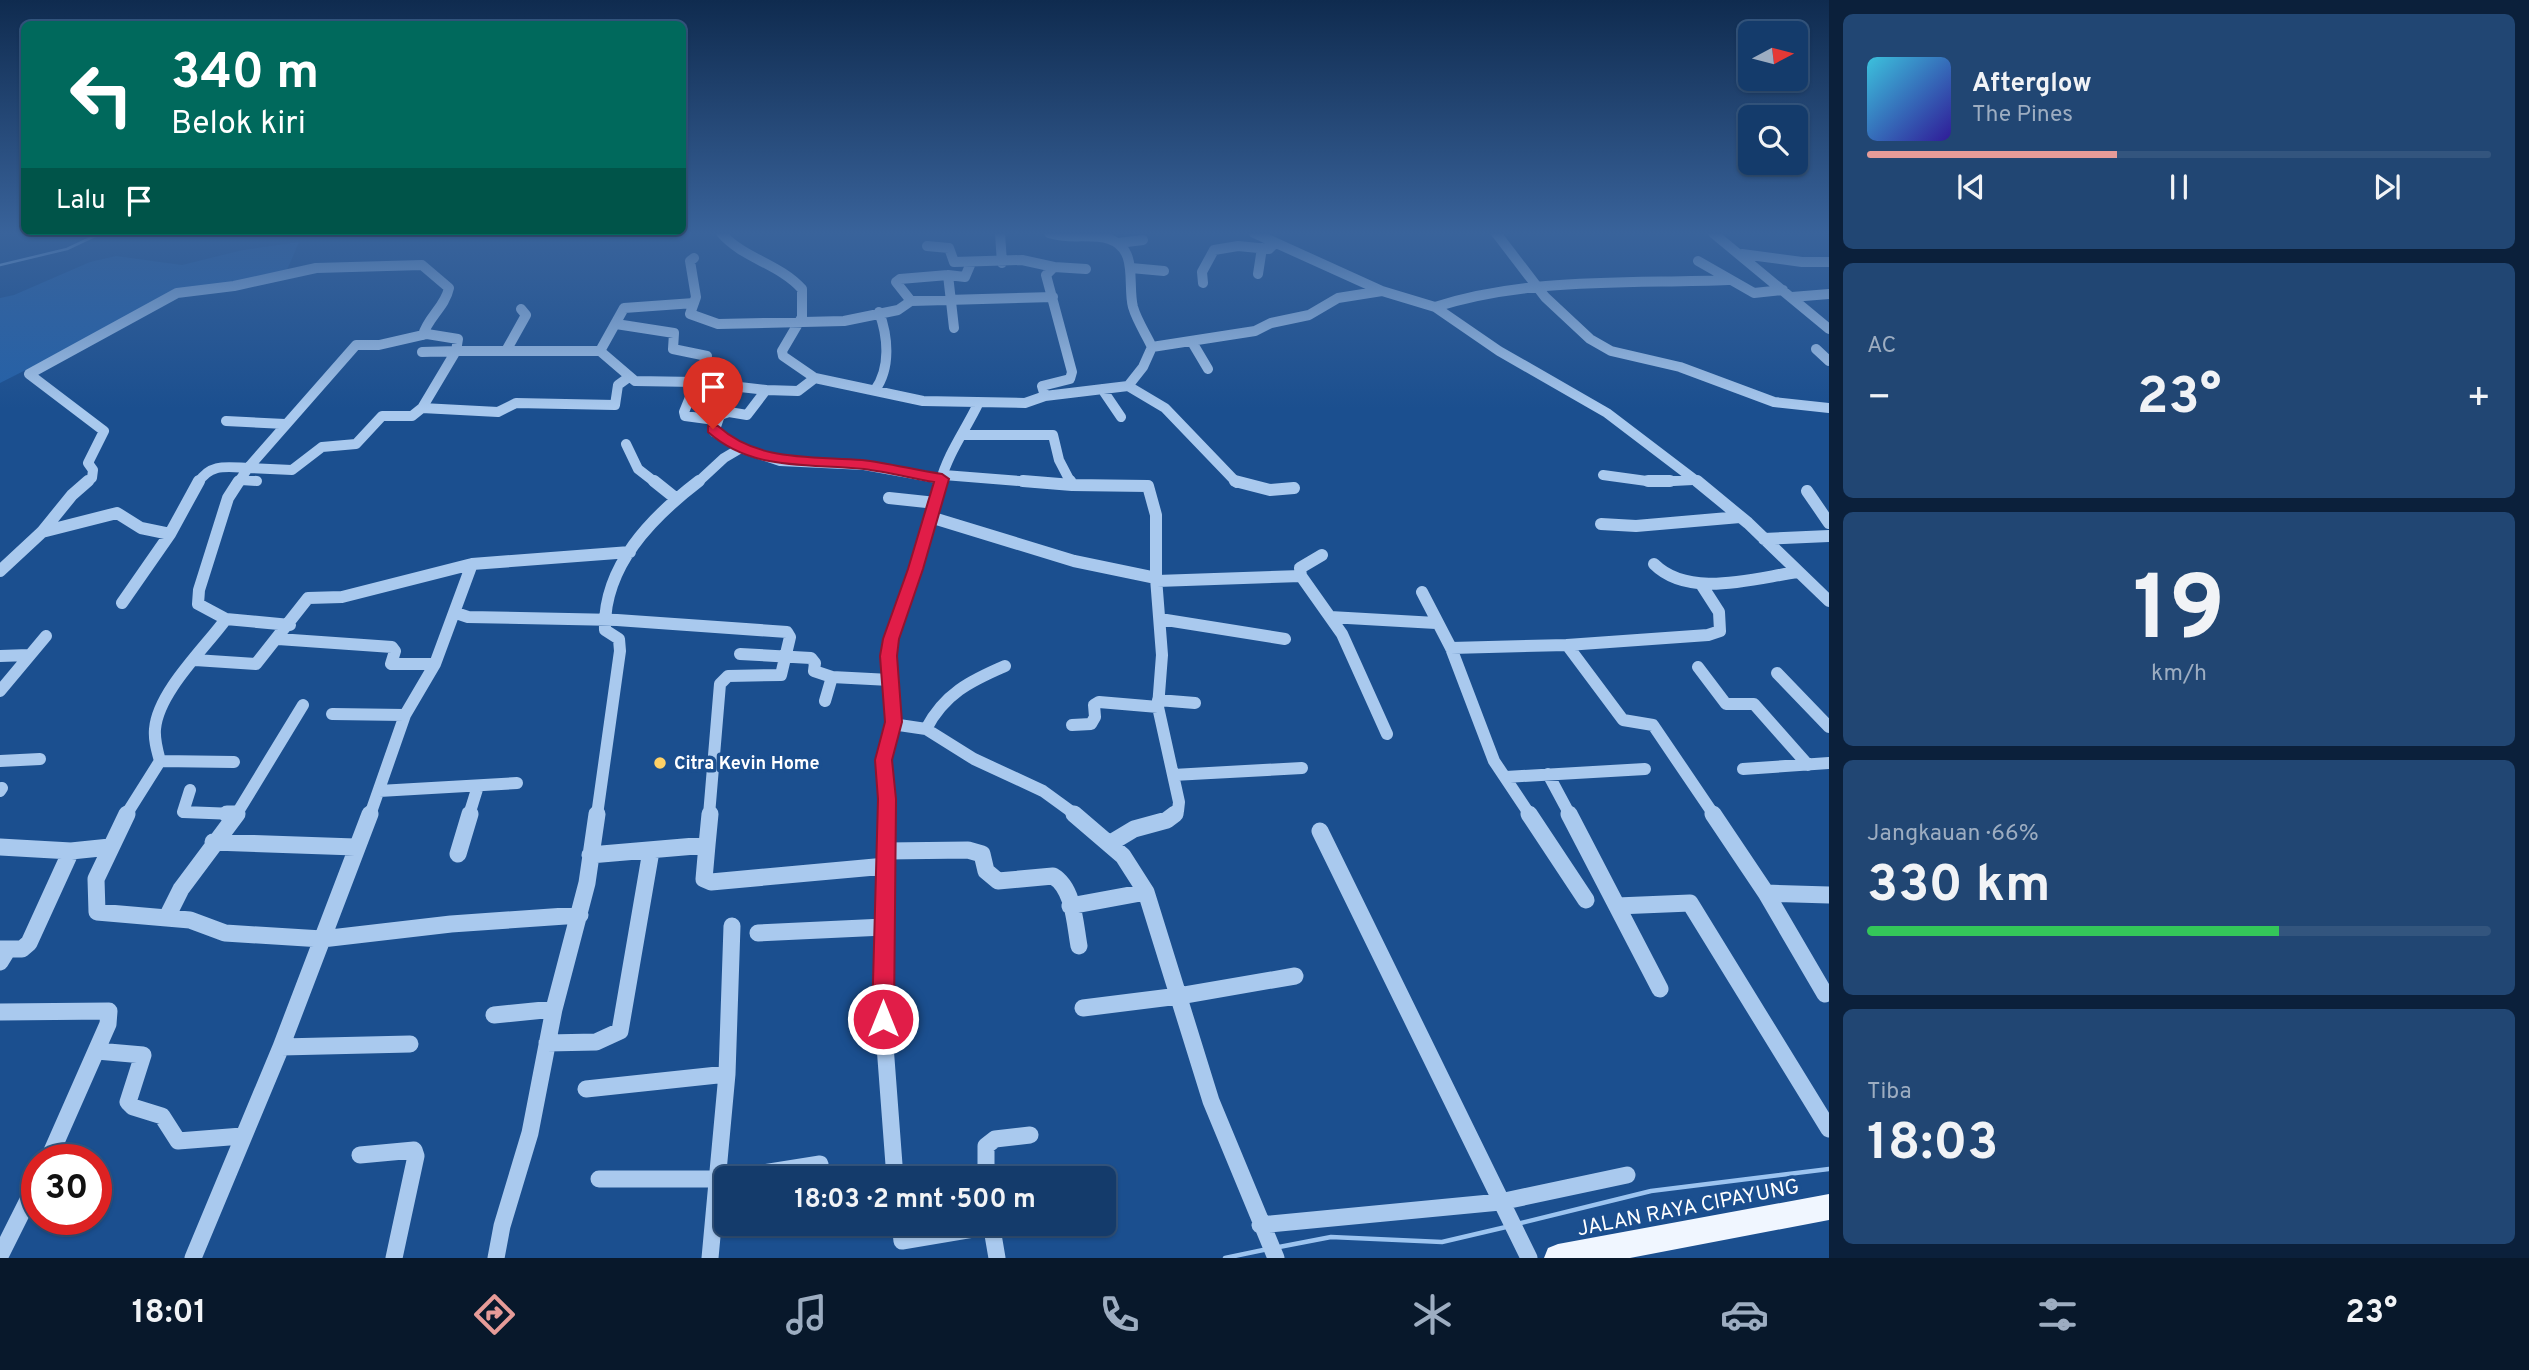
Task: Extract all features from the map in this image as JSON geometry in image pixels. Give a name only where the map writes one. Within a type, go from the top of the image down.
[{"type":"main road","name":"JALAN RAYA CIPAYUNG","points":[[1558,1258],[1828,1209]]},
{"type":"street","points":[[0,571],[42,532],[72,495],[92,478],[93,470],[88,463],[104,431],[29,374],[177,293],[188,292]]},
{"type":"street","points":[[423,335],[425,325],[448,297],[449,292]]},
{"type":"street","points":[[693,292],[691,317],[718,324],[844,321],[898,310],[901,305],[911,301],[1053,297]]},
{"type":"street","points":[[802,292],[800,321],[781,354],[815,378],[923,401],[978,404],[1025,403],[1045,396],[1128,386],[1165,408],[1237,483],[1270,491],[1294,488]]},
{"type":"street","points":[[904,292],[911,301]]},
{"type":"street","points":[[949,292],[954,328]]},
{"type":"street","points":[[1045,396],[1042,386],[1072,378],[1051,292]]},
{"type":"street","points":[[1128,386],[1143,367],[1152,347],[1132,299],[1132,292]]},
{"type":"street","points":[[1152,347],[1255,331],[1271,323],[1309,315],[1338,298],[1378,292]]},
{"type":"street","points":[[1384,292],[1435,307],[1499,351],[1607,413],[1740,517],[1829,601]]},
{"type":"street","points":[[1435,307],[1476,294],[1493,292]]},
{"type":"street","points":[[1541,292],[1590,338],[1611,351],[1680,367],[1774,402],[1829,408]]},
{"type":"street","points":[[1785,292],[1827,325]]},
{"type":"street","points":[[1792,297],[1829,294]]},
{"type":"street","points":[[600,351],[624,308],[694,303]]},
{"type":"street","points":[[507,349],[526,314],[521,309]]},
{"type":"street","points":[[875,390],[885,376],[884,348],[888,336],[878,312]]},
{"type":"street","points":[[616,324],[674,333],[673,349],[707,356],[684,408],[685,416],[715,420]]},
{"type":"street","points":[[122,603],[170,534],[204,473],[214,467],[248,468],[292,470],[306,463],[322,447],[356,444],[382,416],[412,416],[422,408],[456,351],[458,339],[423,335],[351,348],[248,468],[228,498],[199,590],[198,604],[226,619],[290,625]]},
{"type":"street","points":[[1192,342],[1208,369]]},
{"type":"street","points":[[422,352],[507,349],[600,351],[635,381],[696,382],[766,390],[797,391],[815,378]]},
{"type":"street","points":[[1816,349],[1829,361]]},
{"type":"street","points":[[422,408],[498,412],[516,403],[615,405],[618,385],[629,377]]},
{"type":"street","points":[[1102,389],[1121,417]]},
{"type":"street","points":[[766,390],[749,415],[723,411],[715,420],[716,434],[741,448],[774,460],[864,465],[943,477],[1149,487],[1156,515],[1157,580],[1163,655],[1158,704],[1174,775],[1178,811],[1167,820],[1134,829],[1109,844]]},
{"type":"street","points":[[894,1166],[883,1019],[886,858],[883,760],[894,722],[890,680],[891,639],[916,569],[952,447],[963,435],[978,404]]},
{"type":"street","points":[[226,421],[285,424]]},
{"type":"street","points":[[963,435],[1053,435],[1059,460],[1072,485]]},
{"type":"street","points":[[626,444],[638,469],[674,498]]},
{"type":"street","points":[[496,1258],[502,1226],[530,1133],[554,1009],[580,915],[620,651],[619,639],[605,630],[603,620],[617,573],[644,530],[674,498],[693,486],[729,453],[741,448]]},
{"type":"street","points":[[1604,475],[1654,482],[1693,480]]},
{"type":"street","points":[[241,480],[257,481]]},
{"type":"street","points":[[1807,491],[1829,523]]},
{"type":"street","points":[[889,498],[936,503]]},
{"type":"street","points":[[42,532],[71,526],[90,517],[117,513],[133,526],[152,533],[170,534]]},
{"type":"street","points":[[930,517],[1074,561],[1157,580],[1301,576]]},
{"type":"street","points":[[1601,524],[1636,526],[1740,517]]},
{"type":"street","points":[[1764,539],[1829,536]]},
{"type":"street","points":[[195,660],[254,665],[290,625],[309,598],[342,597],[472,564],[629,552]]},
{"type":"street","points":[[1322,555],[1300,568],[1301,576],[1330,617],[1355,660],[1387,734]]},
{"type":"street","points":[[193,1258],[281,1047],[355,847],[380,791],[405,715],[435,664],[472,564]]},
{"type":"street","points":[[1654,564],[1670,580],[1701,584],[1798,572]]},
{"type":"street","points":[[1451,648],[1567,645],[1709,635],[1720,631],[1722,625],[1716,605],[1701,584]]},
{"type":"street","points":[[1422,593],[1451,648],[1494,761],[1586,900]]},
{"type":"street","points":[[456,613],[468,617],[735,626],[787,632],[790,637],[780,676],[728,676],[720,684],[704,879],[711,882],[886,858],[968,850],[982,854],[986,871],[993,880],[1053,876],[1062,881],[1079,946]]},
{"type":"street","points":[[1330,617],[1436,623]]},
{"type":"street","points":[[226,619],[195,660],[158,719],[155,743],[160,761],[119,826],[96,879],[97,912],[190,919],[225,933],[321,939],[451,924],[580,915]]},
{"type":"street","points":[[1160,619],[1284,639]]},
{"type":"street","points":[[0,691],[46,636]]},
{"type":"street","points":[[278,639],[305,638],[331,644],[392,647],[395,651],[391,664],[435,664]]},
{"type":"street","points":[[1567,645],[1623,720],[1653,725],[1766,893],[1825,995]]},
{"type":"street","points":[[740,654],[811,658],[815,663],[814,671],[832,677],[890,680]]},
{"type":"street","points":[[0,656],[29,655]]},
{"type":"street","points":[[926,729],[939,702],[953,691],[1005,666]]},
{"type":"street","points":[[1698,667],[1726,704],[1754,704],[1808,765]]},
{"type":"street","points":[[1777,673],[1827,723]]},
{"type":"street","points":[[825,701],[832,677]]},
{"type":"street","points":[[1072,725],[1091,724],[1095,718],[1094,705],[1099,702],[1195,703]]},
{"type":"street","points":[[167,918],[181,889],[235,814],[303,705]]},
{"type":"street","points":[[332,714],[405,715]]},
{"type":"street","points":[[894,722],[902,727],[926,729],[974,760],[1043,791],[1123,856],[1146,892],[1211,1101],[1276,1258]]},
{"type":"street","points":[[0,761],[40,759]]},
{"type":"street","points":[[160,761],[234,762]]},
{"type":"street","points":[[1744,769],[1829,763]]},
{"type":"street","points":[[1174,775],[1302,768]]},
{"type":"street","points":[[1506,777],[1646,769]]},
{"type":"street","points":[[1548,774],[1660,989]]},
{"type":"street","points":[[380,791],[517,783]]},
{"type":"street","points":[[457,855],[478,786]]},
{"type":"street","points":[[190,790],[183,812],[235,814]]},
{"type":"street","points":[[1320,831],[1525,1251]]},
{"type":"street","points":[[213,842],[355,847]]},
{"type":"street","points":[[590,855],[707,845]]},
{"type":"street","points":[[0,847],[71,851],[110,847]]},
{"type":"street","points":[[3,953],[22,948],[29,943],[71,851]]},
{"type":"street","points":[[547,1043],[603,1040],[616,1036],[620,1031],[651,851]]},
{"type":"street","points":[[1070,906],[1146,892]]},
{"type":"street","points":[[1766,893],[1829,895]]},
{"type":"street","points":[[1617,906],[1690,902],[1829,1129]]},
{"type":"street","points":[[726,1166],[732,926]]},
{"type":"street","points":[[758,933],[884,927]]},
{"type":"street","points":[[1083,1008],[1179,996],[1295,976]]},
{"type":"street","points":[[494,1015],[554,1009]]},
{"type":"street","points":[[0,1012],[110,1011],[108,1024],[97,1051],[55,1144]]},
{"type":"street","points":[[281,1047],[410,1044]]},
{"type":"street","points":[[97,1051],[143,1055],[128,1102],[133,1107],[162,1116],[178,1141],[242,1136]]},
{"type":"street","points":[[586,1089],[727,1074]]},
{"type":"street","points":[[986,1166],[986,1146],[995,1139],[1030,1135]]},
{"type":"street","points":[[360,1155],[414,1150],[416,1156],[394,1258]]},
{"type":"street","points":[[807,1166],[820,1164]]},
{"type":"street","points":[[1262,1229],[1503,1209],[1627,1175]]},
{"type":"street","points":[[599,1179],[714,1179]]},
{"type":"street","points":[[0,1256],[21,1214]]},
{"type":"street","points":[[710,1258],[714,1236]]},
{"type":"street","points":[[901,1236],[902,1241],[930,1236]]},
{"type":"street","points":[[993,1236],[996,1258]]},
{"type":"shaded area","points":[[22,292],[181,292],[0,383],[0,298]]},
{"type":"waterway","points":[[1517,1224],[1651,1191],[1829,1169]]},
{"type":"waterway","points":[[1279,1247],[1331,1237],[1442,1242],[1506,1227]]},
{"type":"waterway","points":[[1225,1258],[1268,1249]]},
{"type":"place","name":"Citra Kevin Home","points":[[660,763]]},
{"type":"route","points":[[713,429],[727,442],[766,458],[809,464],[864,465],[905,475],[942,479],[888,656],[891,716],[894,722],[886,742],[883,760],[887,799],[883,1019]]}]
